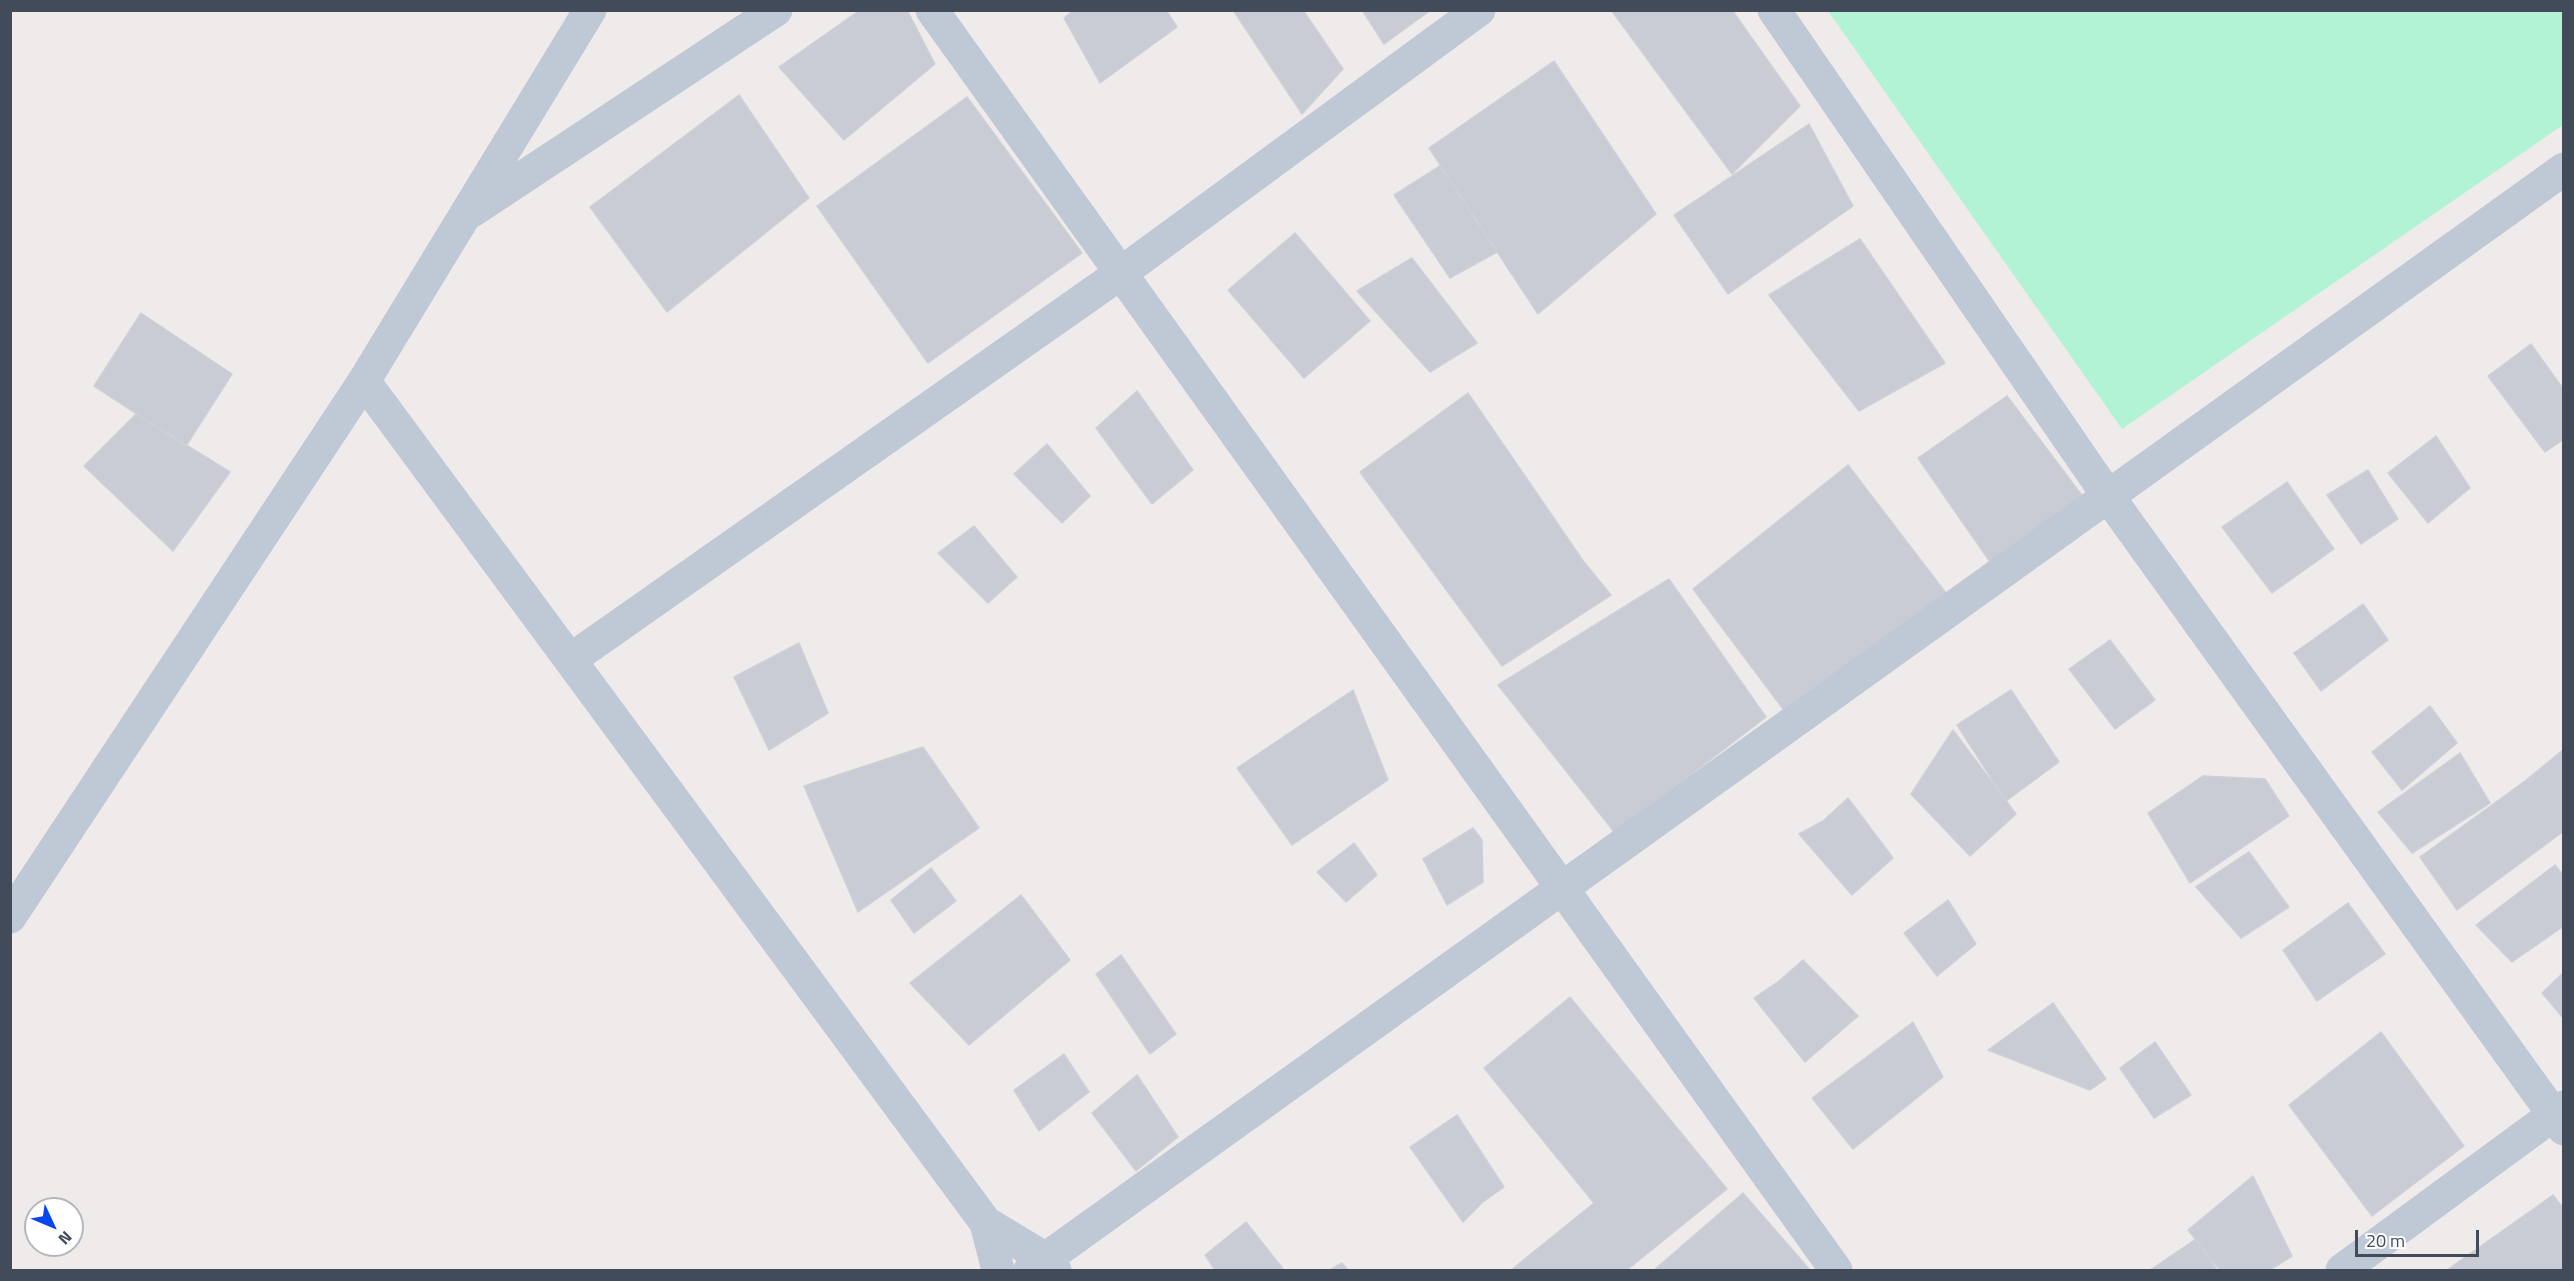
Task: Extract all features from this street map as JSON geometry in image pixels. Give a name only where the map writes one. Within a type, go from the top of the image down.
[{"type":"street","points":[[10,917],[364,381],[590,10]]},
{"type":"street","points":[[464,216],[776,10]]},
{"type":"street","points":[[932,10],[1836,1270]]},
{"type":"street","points":[[570,660],[1120,273],[1479,10]]},
{"type":"street","points":[[1774,10],[2108,496],[2560,1117],[2342,1270]]},
{"type":"street","points":[[364,381],[986,1224],[1043,1267],[1562,888],[2564,169]]},
{"type":"street","points":[[986,1224],[998,1270]]},
{"type":"green space","points":[[1828,11],[2563,11],[2563,125],[2122,429]]},
{"type":"building","points":[[860,10],[907,10],[935,64],[844,140],[779,67]]},
{"type":"building","points":[[1074,10],[1166,10],[1177,27],[1100,83],[1064,18]]},
{"type":"building","points":[[1233,10],[1303,10],[1343,69],[1302,114]]},
{"type":"building","points":[[1362,10],[1431,10],[1384,44]]},
{"type":"building","points":[[1611,10],[1732,10],[1800,106],[1732,174]]},
{"type":"building","points":[[1554,61],[1656,214],[1538,314],[1429,148]]},
{"type":"building","points":[[739,95],[809,198],[667,312],[590,207]]},
{"type":"building","points":[[967,97],[1082,253],[928,363],[817,206]]},
{"type":"building","points":[[1809,124],[1853,206],[1728,294],[1674,215]]},
{"type":"building","points":[[1440,166],[1497,252],[1450,278],[1394,195]]},
{"type":"building","points":[[1295,233],[1370,321],[1304,378],[1228,290]]},
{"type":"building","points":[[1860,239],[1945,363],[1859,411],[1769,295]]},
{"type":"building","points":[[1412,258],[1477,343],[1430,372],[1357,291]]},
{"type":"building","points":[[141,313],[232,374],[186,446],[94,386]]},
{"type":"building","points":[[2531,344],[2564,390],[2564,439],[2545,452],[2488,376]]},
{"type":"building","points":[[1137,391],[1193,470],[1152,504],[1096,428]]},
{"type":"building","points":[[1468,393],[1584,562],[1611,595],[1502,666],[1360,472]]},
{"type":"building","points":[[2007,396],[2084,498],[1990,562],[1918,458]]},
{"type":"building","points":[[136,414],[230,472],[173,551],[84,466]]},
{"type":"building","points":[[2436,436],[2470,488],[2428,523],[2388,473]]},
{"type":"building","points":[[1047,444],[1090,496],[1062,523],[1014,474]]},
{"type":"building","points":[[1848,465],[1946,593],[1783,709],[1693,589]]},
{"type":"building","points":[[2368,470],[2398,519],[2361,544],[2327,495]]},
{"type":"building","points":[[2287,482],[2334,549],[2272,593],[2222,527]]},
{"type":"building","points":[[974,526],[1017,577],[988,603],[938,553]]},
{"type":"building","points":[[1669,579],[1766,717],[1615,833],[1498,685]]},
{"type":"building","points":[[2363,604],[2388,640],[2321,691],[2294,653]]},
{"type":"building","points":[[2110,640],[2155,700],[2115,729],[2069,669]]},
{"type":"building","points":[[799,643],[828,713],[769,750],[734,677]]},
{"type":"building","points":[[1353,690],[1388,780],[1292,845],[1237,768]]},
{"type":"building","points":[[2011,690],[2059,762],[2006,801],[1957,725]]},
{"type":"building","points":[[2430,706],[2457,743],[2402,790],[2372,752]]},
{"type":"building","points":[[1953,730],[2016,814],[1970,856],[1911,794]]},
{"type":"building","points":[[923,747],[979,828],[858,912],[804,786]]},
{"type":"building","points":[[2564,749],[2564,831],[2457,910],[2420,857],[2525,781]]},
{"type":"building","points":[[2460,753],[2490,803],[2412,853],[2378,812]]},
{"type":"building","points":[[2203,776],[2265,779],[2289,816],[2190,883],[2148,813]]},
{"type":"building","points":[[1848,798],[1893,858],[1852,895],[1799,834],[1823,821]]},
{"type":"building","points":[[1473,828],[1482,840],[1483,882],[1447,905],[1423,859]]},
{"type":"building","points":[[1354,843],[1377,875],[1346,902],[1317,872]]},
{"type":"building","points":[[2249,852],[2289,907],[2241,938],[2196,887]]},
{"type":"building","points":[[2555,865],[2564,876],[2564,926],[2512,962],[2476,925]]},
{"type":"building","points":[[931,868],[956,901],[914,933],[891,900]]},
{"type":"building","points":[[1021,895],[1070,960],[969,1045],[910,983]]},
{"type":"building","points":[[1948,900],[1976,944],[1937,976],[1904,933]]},
{"type":"building","points":[[2348,903],[2385,954],[2317,1001],[2283,950]]},
{"type":"building","points":[[1121,955],[1176,1034],[1150,1054],[1096,974]]},
{"type":"building","points":[[1803,960],[1858,1016],[1805,1062],[1754,998],[1779,981]]},
{"type":"building","points":[[2564,972],[2564,1019],[2542,993]]},
{"type":"building","points":[[1570,997],[1727,1189],[1627,1270],[1511,1270],[1594,1203],[1484,1068]]},
{"type":"building","points":[[2053,1003],[2106,1079],[2090,1090],[1988,1050]]},
{"type":"building","points":[[1913,1022],[1943,1077],[1853,1149],[1812,1098]]},
{"type":"building","points":[[2381,1032],[2464,1146],[2372,1216],[2289,1105]]},
{"type":"building","points":[[2155,1042],[2191,1095],[2154,1118],[2120,1068]]},
{"type":"building","points":[[1064,1054],[1089,1092],[1039,1131],[1014,1090]]},
{"type":"building","points":[[1137,1075],[1178,1137],[1136,1171],[1092,1113]]},
{"type":"building","points":[[1457,1115],[1504,1187],[1483,1202],[1463,1222],[1410,1147]]},
{"type":"building","points":[[2253,1176],[2292,1256],[2270,1270],[2220,1270],[2188,1230]]},
{"type":"building","points":[[1743,1193],[1810,1270],[1654,1270]]},
{"type":"building","points":[[2553,1195],[2564,1209],[2564,1270],[2447,1270]]},
{"type":"building","points":[[1246,1222],[1284,1270],[1215,1270],[1205,1255]]},
{"type":"building","points":[[2196,1239],[2217,1270],[2150,1270]]},
{"type":"building","points":[[1342,1263],[1348,1270],[1330,1270]]}]
